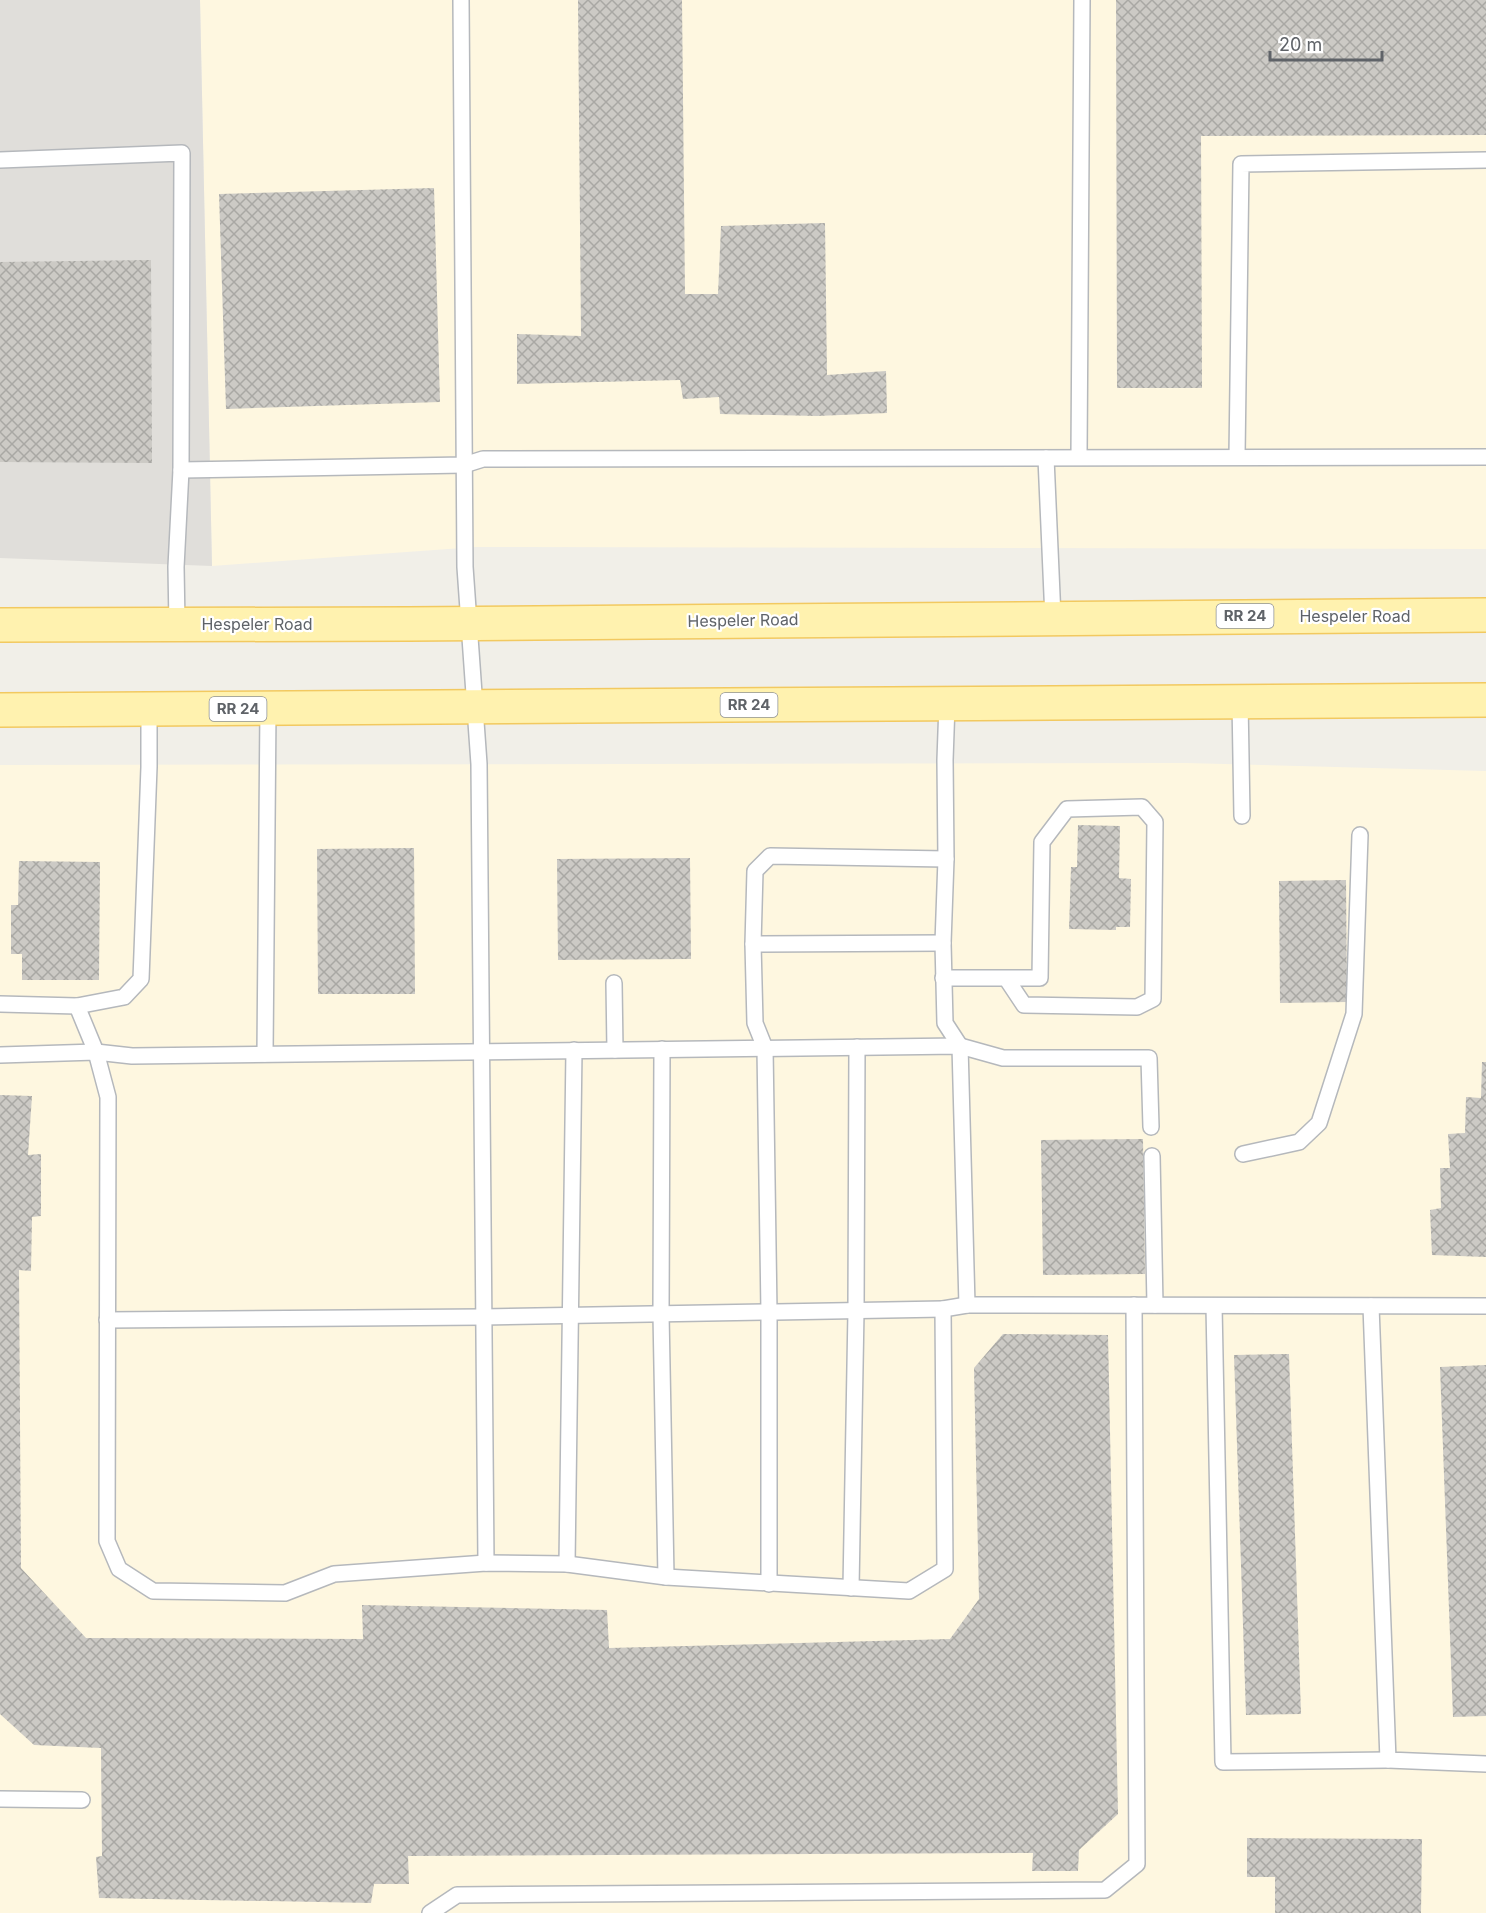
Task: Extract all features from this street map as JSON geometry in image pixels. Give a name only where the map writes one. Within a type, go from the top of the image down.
[{"type":"main road","name":"Hespeler Road","points":[[0,625],[1486,615]]},
{"type":"main road","name":"RR 24","points":[[0,710],[1486,700]]},
{"type":"lane","points":[[461,0],[465,567],[479,764],[486,1563]]},
{"type":"lane","points":[[1079,456],[1082,0]]},
{"type":"lane","points":[[0,160],[182,153],[181,470],[176,567],[177,624]]},
{"type":"lane","points":[[1237,456],[1241,164],[1486,160]]},
{"type":"lane","points":[[181,470],[464,465],[483,459],[1046,459],[1079,456],[1486,457]]},
{"type":"lane","points":[[1046,459],[1053,618]]},
{"type":"lane","points":[[1240,701],[1242,816]]},
{"type":"lane","points":[[947,704],[943,978],[945,1023],[960,1046],[967,1305]]},
{"type":"lane","points":[[265,1054],[268,708]]},
{"type":"lane","points":[[0,1004],[77,1006],[124,997],[141,979],[150,767],[149,709]]},
{"type":"lane","points":[[943,978],[1006,978],[1040,978],[1042,842],[1067,809],[1142,807],[1155,822],[1153,999],[1137,1007],[1024,1005],[1006,978]]},
{"type":"lane","points":[[1243,1154],[1299,1142],[1319,1123],[1354,1014],[1360,834]]},
{"type":"lane","points":[[769,1584],[769,1312],[765,1048],[755,1023],[753,944],[755,871],[770,856],[946,858]]},
{"type":"lane","points":[[753,944],[943,943]]},
{"type":"lane","points":[[614,983],[615,1050]]},
{"type":"lane","points":[[77,1006],[96,1052],[108,1097],[106,1541],[119,1569],[153,1591],[285,1593],[334,1574],[486,1563],[567,1564],[666,1577],[909,1591],[945,1569],[943,1309]]},
{"type":"lane","points":[[0,1055],[96,1052],[132,1056],[960,1046],[1003,1058],[1149,1058],[1151,1127]]},
{"type":"lane","points":[[851,1588],[856,1311],[857,1047]]},
{"type":"lane","points":[[662,1049],[662,1314],[666,1577]]},
{"type":"lane","points":[[567,1564],[574,1050]]},
{"type":"lane","points":[[1152,1156],[1155,1305]]},
{"type":"lane","points":[[107,1320],[856,1311],[943,1309],[967,1305],[1486,1306]]},
{"type":"lane","points":[[430,1913],[457,1895],[1105,1890],[1137,1864],[1134,1305]]},
{"type":"lane","points":[[1214,1306],[1222,1762],[1388,1760],[1486,1764]]},
{"type":"lane","points":[[1371,1306],[1388,1760]]},
{"type":"lane","points":[[0,1799],[82,1800]]},
{"type":"shaded area","points":[[0,0],[200,0],[212,566],[0,558]]},
{"type":"shaded area","points":[[200,0],[1486,0],[1486,549],[476,547],[212,566]]},
{"type":"shaded area","points":[[1186,763],[1486,771],[1486,1913],[0,1913],[0,765]]},
{"type":"building","points":[[578,0],[682,0],[685,294],[718,294],[721,226],[825,223],[827,375],[886,371],[887,413],[817,416],[720,414],[719,397],[683,399],[680,380],[517,384],[517,334],[581,336]]},
{"type":"building","points":[[1116,0],[1486,0],[1486,135],[1201,136],[1202,388],[1117,388]]},
{"type":"building","points":[[434,188],[440,402],[226,409],[219,194]]},
{"type":"building","points":[[151,260],[152,463],[0,462],[0,262]]},
{"type":"building","points":[[1078,825],[1120,826],[1119,878],[1131,879],[1130,927],[1116,927],[1116,930],[1069,929],[1071,867],[1077,867]]},
{"type":"building","points":[[414,848],[415,994],[318,994],[317,849]]},
{"type":"building","points":[[690,858],[691,959],[558,960],[557,859]]},
{"type":"building","points":[[19,861],[100,862],[99,980],[22,980],[22,954],[11,954],[11,905],[18,905]]},
{"type":"building","points":[[1346,880],[1347,1002],[1280,1003],[1279,881]]},
{"type":"building","points":[[1482,1062],[1486,1062],[1486,1257],[1432,1255],[1430,1210],[1441,1208],[1440,1168],[1450,1168],[1448,1134],[1465,1133],[1466,1097],[1481,1098]]},
{"type":"building","points":[[0,1095],[32,1096],[28,1155],[41,1154],[41,1216],[32,1217],[31,1271],[19,1270],[21,1568],[86,1638],[363,1639],[362,1605],[607,1610],[609,1648],[950,1639],[979,1599],[974,1368],[1003,1334],[1108,1335],[1118,1814],[1079,1850],[1078,1871],[1032,1871],[1033,1853],[408,1856],[409,1884],[374,1884],[371,1903],[99,1898],[96,1857],[102,1856],[101,1748],[34,1745],[0,1714]]},
{"type":"building","points":[[1143,1139],[1145,1274],[1043,1275],[1041,1140]]},
{"type":"building","points":[[1289,1354],[1301,1714],[1246,1715],[1234,1355]]},
{"type":"building","points":[[1486,1365],[1486,1716],[1453,1717],[1440,1367]]},
{"type":"building","points":[[1247,1838],[1422,1839],[1421,1913],[1275,1913],[1275,1877],[1247,1877]]}]
